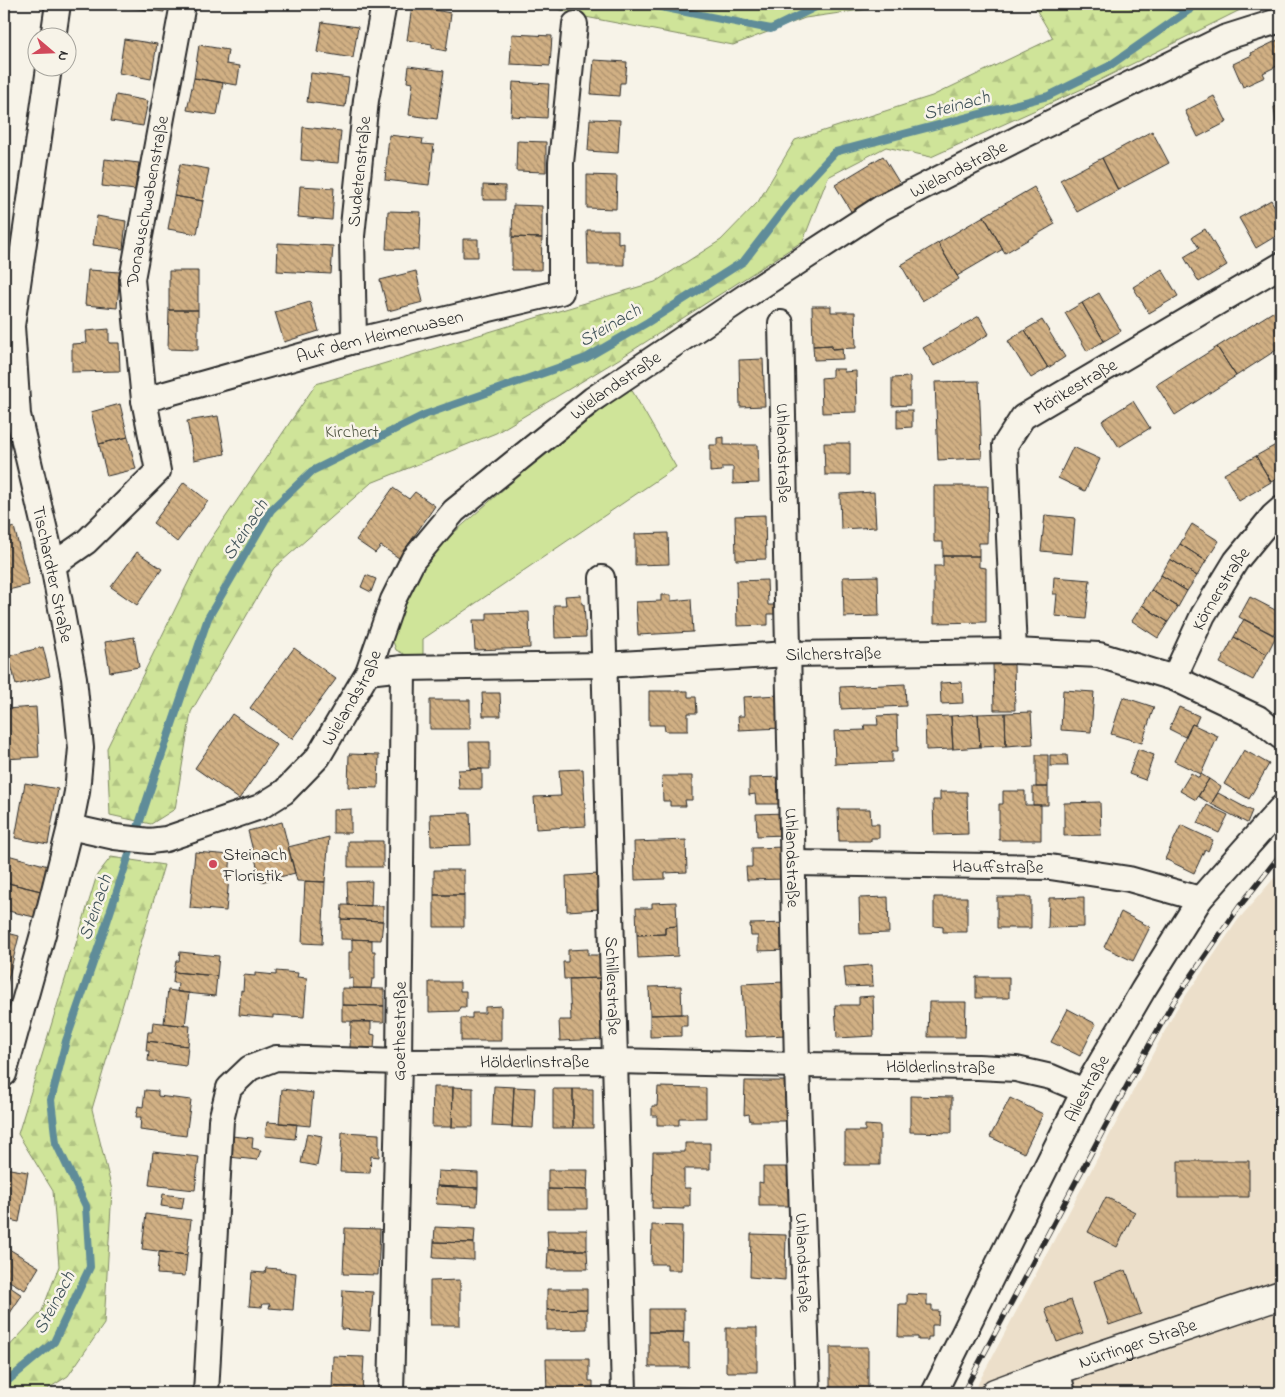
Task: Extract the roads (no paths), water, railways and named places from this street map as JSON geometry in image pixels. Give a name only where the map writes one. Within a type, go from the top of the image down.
[{"type":"main road","name":"Nürtinger Straße","points":[[994,1393],[1060,1382],[1281,1294]]},
{"type":"street","points":[[54,28],[58,4]]},
{"type":"street","name":"Donauschwabenstraße","points":[[144,400],[132,279],[183,4]]},
{"type":"street","name":"Sudetenstraße","points":[[354,341],[352,236],[366,100],[384,4]]},
{"type":"street","name":"Wielandstraße","points":[[70,828],[116,837],[150,841],[166,839],[260,807],[284,792],[318,757],[368,672],[393,600],[413,560],[454,511],[593,399],[881,208],[1022,136],[1224,38],[1281,20]]},
{"type":"street","name":"Auf dem Heimenwasen","points":[[144,400],[354,341],[561,292],[561,163],[575,24]]},
{"type":"street","name":"Tischardter Straße","points":[[4,1074],[70,828],[77,792],[81,748],[74,678],[53,565],[18,415],[8,326],[47,78]]},
{"type":"street","name":"Mörikestraße","points":[[1014,651],[1005,445],[1023,417],[1281,265]]},
{"type":"street","name":"Uhlandstraße","points":[[781,323],[797,1065],[808,1393]]},
{"type":"street","points":[[53,565],[86,542],[158,471],[144,400]]},
{"type":"street","name":"Körnerstraße","points":[[1174,678],[1203,615],[1236,561],[1281,509]]},
{"type":"street","name":"Schillerstraße","points":[[602,578],[624,1393]]},
{"type":"street","name":"Silcherstraße","points":[[368,672],[403,668],[604,665],[788,654],[1014,651],[1099,655],[1174,678],[1258,718],[1281,737]]},
{"type":"street","name":"Goethestraße","points":[[392,1393],[399,1062],[403,668]]},
{"type":"street","name":"Ailestraße","points":[[934,1393],[1084,1091],[1143,990],[1200,899],[1281,808]]},
{"type":"street","name":"Hauffstraße","points":[[793,863],[1050,867],[1129,880],[1200,899]]},
{"type":"street","name":"Hölderlinstraße","points":[[206,1393],[221,1120],[229,1088],[250,1068],[276,1058],[399,1062],[615,1061],[978,1066],[1016,1069],[1051,1078],[1084,1091]]},
{"type":"waterway","points":[[646,4],[771,29],[820,5],[830,4]]},
{"type":"waterway","points":[[1158,4],[1189,10]]},
{"type":"waterway","name":"Steinach","points":[[4,1384],[54,1342],[90,1267],[86,1206],[56,1143],[51,1100],[66,1041],[208,618],[271,510],[312,471],[424,415],[586,358],[648,322],[744,261],[794,196],[835,152],[1048,96],[1109,66],[1189,10],[1194,4]]},
{"type":"railway","points":[[963,1393],[1174,1001],[1239,907],[1281,854]]},
{"type":"place","name":"Steinach Floristik","points":[[213,864]]},
{"type":"park label","name":"Kirchert","points":[[352,431]]}]
